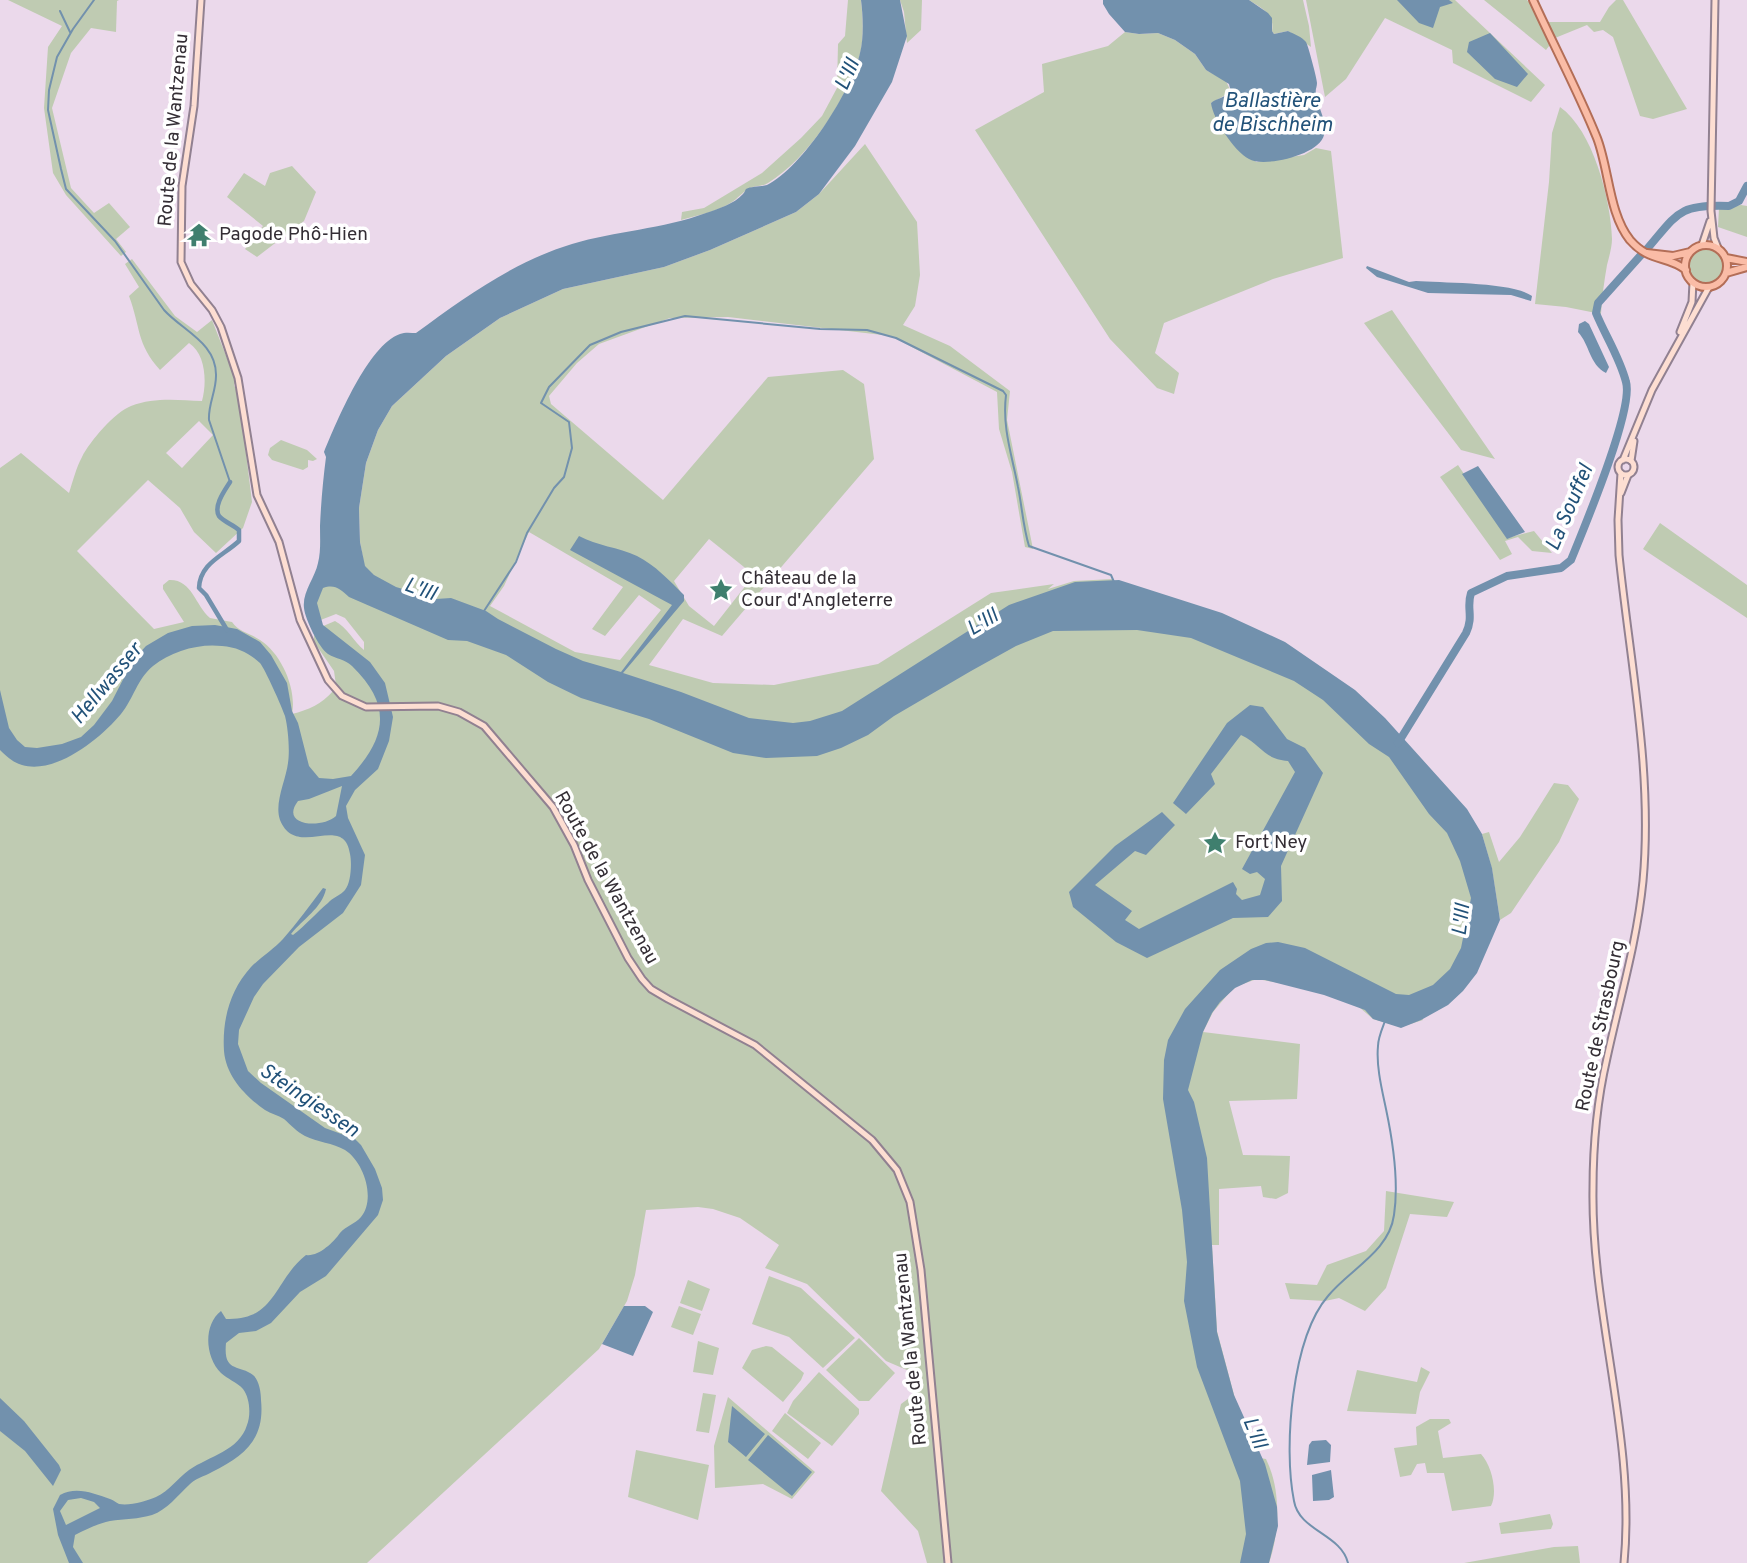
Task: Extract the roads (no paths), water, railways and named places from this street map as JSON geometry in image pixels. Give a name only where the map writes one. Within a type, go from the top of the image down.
[{"type":"main road","name":"Route de la Wantzenau","points":[[201,0],[194,106],[182,186],[180,244],[184,270],[191,284],[217,318],[232,356],[242,395],[256,490],[278,541],[300,620],[324,673],[337,692],[366,707],[439,706],[459,712],[484,726],[553,807],[622,947],[651,989],[755,1045],[872,1140],[897,1170],[910,1202],[921,1270],[948,1563]]},
{"type":"main road","points":[[1533,0],[1598,140],[1618,219],[1633,243],[1657,259],[1674,262],[1686,270],[1693,282],[1692,302],[1619,464],[1624,474],[1633,470],[1631,461],[1635,431]]},
{"type":"main road","points":[[1646,253],[1673,256],[1690,252],[1702,245],[1708,231],[1711,208],[1715,0]]},
{"type":"main road","points":[[1711,208],[1714,238],[1718,248],[1726,258],[1747,265]]},
{"type":"main road","points":[[1702,245],[1718,248]]},
{"type":"main road","points":[[1686,270],[1690,252]]},
{"type":"main road","points":[[1667,361],[1709,287],[1721,281],[1726,273],[1726,258]]},
{"type":"main road","points":[[1726,273],[1747,265]]},
{"type":"main road","points":[[1693,282],[1709,287]]},
{"type":"main road","points":[[1623,460],[1631,461]]},
{"type":"main road","name":"Route de Strasbourg","points":[[1624,474],[1620,495],[1619,555],[1643,759],[1646,850],[1635,941],[1600,1095],[1595,1134],[1593,1201],[1599,1286],[1625,1482],[1624,1563]]},
{"type":"water","name":"L'Ill","points":[[861,0],[900,0],[907,36],[892,82],[855,146],[819,194],[796,212],[710,250],[664,267],[563,289],[500,318],[446,356],[392,406],[378,430],[366,463],[359,508],[360,542],[365,566],[374,575],[396,587],[436,599],[451,598],[486,611],[556,649],[583,661],[621,672],[672,605],[570,550],[579,536],[630,553],[662,574],[684,595],[684,601],[623,673],[749,718],[793,723],[810,721],[842,711],[1009,605],[1075,582],[1119,580],[1222,613],[1285,642],[1355,690],[1385,718],[1467,809],[1482,834],[1492,868],[1500,920],[1477,973],[1448,1005],[1401,1028],[1373,1019],[1365,1010],[1324,995],[1265,980],[1252,980],[1235,988],[1212,1013],[1203,1032],[1188,1090],[1194,1102],[1207,1158],[1217,1332],[1234,1395],[1265,1464],[1277,1507],[1278,1526],[1269,1563],[1240,1563],[1246,1534],[1240,1481],[1197,1367],[1184,1301],[1187,1262],[1182,1210],[1163,1099],[1164,1060],[1168,1040],[1185,1009],[1220,970],[1251,949],[1266,943],[1278,942],[1305,948],[1396,994],[1409,995],[1433,985],[1450,969],[1461,948],[1471,898],[1460,861],[1447,833],[1429,814],[1389,757],[1369,744],[1323,700],[1294,681],[1191,638],[1137,630],[1053,631],[1016,646],[971,671],[894,716],[868,735],[817,756],[766,758],[733,753],[649,719],[581,698],[548,682],[506,655],[467,641],[448,640],[331,587],[323,588],[317,603],[323,625],[370,662],[385,683],[393,717],[389,741],[378,769],[355,790],[346,806],[348,818],[365,855],[361,885],[343,913],[299,947],[263,984],[239,1030],[238,1044],[248,1071],[261,1083],[325,1128],[355,1139],[361,1145],[375,1169],[383,1200],[378,1215],[326,1276],[300,1292],[271,1323],[256,1331],[239,1333],[226,1343],[227,1359],[230,1363],[253,1375],[259,1386],[260,1426],[250,1445],[234,1460],[191,1483],[157,1513],[105,1522],[75,1535],[73,1547],[83,1563],[69,1563],[58,1535],[53,1509],[60,1495],[85,1491],[119,1504],[148,1500],[165,1491],[189,1470],[230,1447],[243,1434],[248,1421],[248,1402],[243,1389],[221,1373],[212,1359],[208,1341],[211,1324],[221,1311],[226,1319],[242,1318],[265,1306],[295,1265],[306,1255],[315,1254],[325,1248],[359,1219],[365,1209],[368,1191],[366,1181],[352,1156],[345,1150],[305,1136],[284,1119],[258,1104],[244,1092],[233,1077],[228,1069],[224,1051],[226,1017],[238,985],[255,963],[283,939],[323,888],[326,889],[321,902],[291,934],[345,890],[350,878],[351,858],[346,842],[339,837],[297,836],[287,831],[280,820],[279,799],[289,758],[285,716],[260,663],[242,651],[213,645],[204,646],[177,652],[160,661],[143,677],[125,708],[102,734],[77,752],[49,765],[22,765],[0,750],[0,690],[9,728],[25,747],[62,744],[81,737],[94,725],[112,701],[133,660],[146,646],[168,633],[192,626],[215,625],[237,629],[260,642],[287,683],[292,711],[298,723],[309,766],[319,778],[351,776],[372,748],[378,734],[379,708],[365,680],[352,666],[328,654],[321,646],[307,619],[304,602],[320,554],[326,457],[324,452],[345,404],[365,368],[388,341],[402,333],[416,333],[471,294],[530,260],[572,244],[673,223],[726,206],[746,189],[767,185],[781,176],[810,146],[847,88],[861,47]],"holes":[[[342,786],[336,816],[330,820],[313,824],[305,823],[294,816],[298,801]],[[81,1498],[94,1502],[100,1508],[66,1525],[60,1511],[68,1500]]]},
{"type":"water","name":"Ballastière de Bischheim","points":[[1103,0],[1249,0],[1272,18],[1274,34],[1288,31],[1306,42],[1316,75],[1317,98],[1325,124],[1320,142],[1302,154],[1278,161],[1249,159],[1231,142],[1220,126],[1211,103],[1231,92],[1229,84],[1206,70],[1195,54],[1175,40],[1158,33],[1125,32],[1109,14]]},
{"type":"water","points":[[1397,0],[1449,0],[1453,3],[1440,7],[1433,28],[1419,23]]},
{"type":"water","points":[[1490,33],[1528,74],[1517,87],[1495,79],[1467,52],[1469,42]]},
{"type":"water","points":[[1367,266],[1409,282],[1494,286],[1523,291],[1532,296],[1531,301],[1511,295],[1428,293],[1377,277]]},
{"type":"water","points":[[1585,321],[1589,324],[1609,367],[1606,373],[1596,365],[1578,332],[1579,324]]},
{"type":"water","points":[[1478,466],[1525,532],[1507,539],[1462,474]]},
{"type":"water","points":[[1250,705],[1263,707],[1287,739],[1305,748],[1323,773],[1281,866],[1282,901],[1268,917],[1233,918],[1147,958],[1116,942],[1073,907],[1069,892],[1115,846],[1162,812],[1175,825],[1146,855],[1135,851],[1095,885],[1132,911],[1125,920],[1139,929],[1233,882],[1237,889],[1236,894],[1242,900],[1260,895],[1265,879],[1257,872],[1250,874],[1242,869],[1295,772],[1288,761],[1273,758],[1241,735],[1211,774],[1215,784],[1186,814],[1173,803],[1227,723]]},
{"type":"water","points":[[624,1306],[645,1306],[653,1312],[633,1356],[602,1344]]},
{"type":"water","points":[[0,1398],[24,1421],[59,1465],[61,1470],[53,1486],[25,1451],[0,1431]]},
{"type":"water","points":[[732,1406],[765,1434],[746,1457],[728,1442]]},
{"type":"water","points":[[768,1435],[812,1472],[792,1496],[748,1460]]},
{"type":"water","points":[[1326,1440],[1331,1445],[1330,1462],[1307,1465],[1309,1445],[1312,1441]]},
{"type":"water","points":[[1331,1470],[1334,1497],[1313,1501],[1312,1475]]},
{"type":"waterway","points":[[94,0],[57,57],[49,90],[48,110],[66,189],[115,241],[164,310],[198,338],[211,355],[216,376],[209,420],[230,482]]},
{"type":"waterway","points":[[60,11],[70,32]]},
{"type":"waterway","name":"La Souffel","points":[[1647,249],[1680,213],[1699,207],[1729,206],[1739,201],[1747,186]]},
{"type":"waterway","name":"La Souffel","points":[[1398,743],[1466,633],[1471,593],[1507,576],[1561,568],[1571,560],[1616,442],[1626,396],[1623,373],[1596,313],[1598,303],[1641,255]]},
{"type":"waterway","points":[[484,611],[516,562],[527,533],[554,488],[564,477],[572,448],[569,422],[541,403],[549,387],[590,345],[621,332],[685,316],[820,329],[867,330],[896,338],[1003,391],[1006,395],[1008,441],[1029,546],[1111,575],[1114,582]]},
{"type":"waterway","points":[[227,630],[199,588],[200,579],[208,566],[239,541],[239,530],[221,518],[217,508],[230,482]]},
{"type":"waterway","points":[[1348,1563],[1337,1545],[1311,1526],[1297,1511],[1291,1478],[1290,1423],[1299,1365],[1316,1315],[1337,1286],[1377,1250],[1391,1228],[1396,1189],[1394,1162],[1378,1062],[1379,1040],[1385,1021]]},
{"type":"place","name":"Pagode Phô-Hien","points":[[199,235]]},
{"type":"place","name":"Château de la Cour d'Angleterre","points":[[721,590]]},
{"type":"place","name":"Fort Ney","points":[[1215,843]]},
{"type":"water label","name":"Hellwasser","points":[[107,684]]},
{"type":"water label","name":"Steingiessen","points":[[309,1101]]}]
